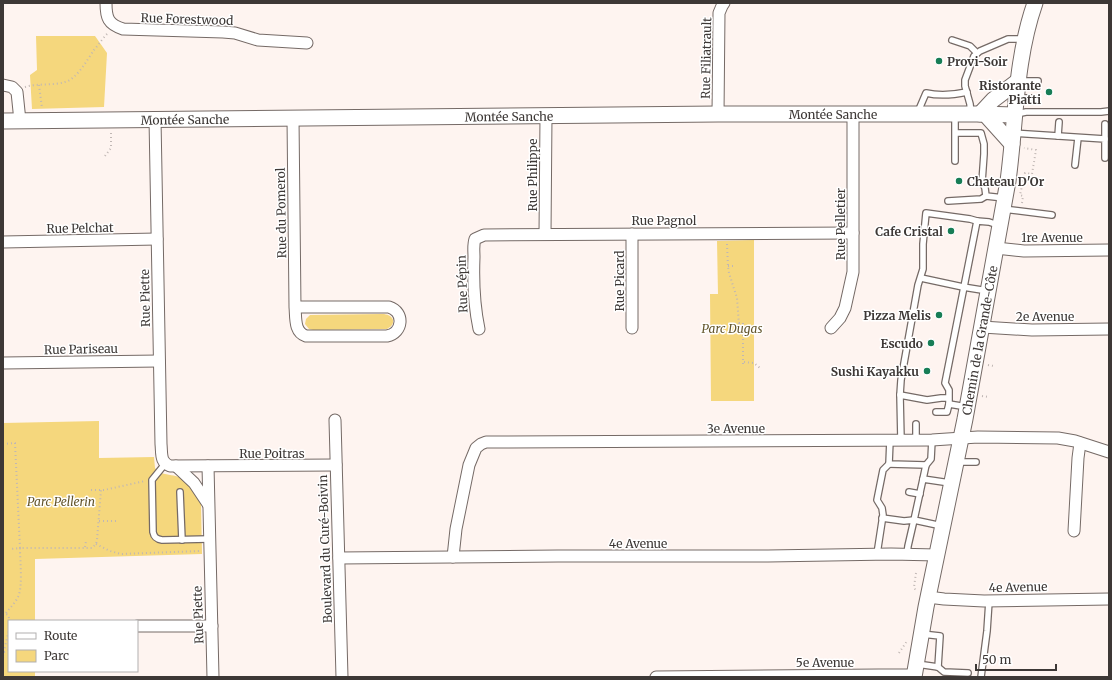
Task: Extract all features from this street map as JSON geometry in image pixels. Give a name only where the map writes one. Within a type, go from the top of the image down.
[{"type":"street","name":"Rue Forestwood","points":[[106,3],[108,19],[114,26],[123,29],[235,33],[254,39],[268,41],[307,43]]},
{"type":"street","name":"Rue Filiatrault","points":[[718,114],[719,13],[724,3]]},
{"type":"street","name":"Chemin de la Grande-Côte","points":[[915,672],[928,597],[968,408],[1015,142],[1014,115],[1025,39],[1035,3]]},
{"type":"street","points":[[1015,142],[978,114],[993,100],[1018,82]]},
{"type":"street","points":[[3,85],[12,87],[17,92],[20,121]]},
{"type":"street","name":"Montée Sanche","points":[[3,121],[718,114],[1014,115]]},
{"type":"street","name":"Rue Pelletier","points":[[831,328],[843,313],[848,299],[853,272],[853,114]]},
{"type":"street","name":"Rue Philippe","points":[[545,234],[546,116]]},
{"type":"street","name":"Rue du Pomerol","points":[[293,118],[295,307],[297,329],[306,336],[387,336],[397,332],[400,324],[398,313],[393,308],[389,307],[295,307]]},
{"type":"street","name":"Rue Piette","points":[[155,120],[162,457],[171,465]]},
{"type":"street","name":"Rue Pagnol","points":[[475,239],[484,235],[545,234],[853,233]]},
{"type":"street","name":"Rue Picard","points":[[632,234],[632,328]]},
{"type":"street","name":"Rue Pelchat","points":[[3,242],[157,239]]},
{"type":"street","name":"Rue Pépin","points":[[475,239],[473,275],[478,329]]},
{"type":"street","name":"1re Avenue","points":[[996,248],[1024,251],[1109,250]]},
{"type":"street","name":"2e Avenue","points":[[982,327],[1032,330],[1109,329]]},
{"type":"street","name":"Rue Pariseau","points":[[3,363],[159,361]]},
{"type":"street","name":"Boulevard du Curé-Boivin","points":[[335,420],[342,677]]},
{"type":"street","name":"3e Avenue","points":[[453,557],[456,529],[468,465],[476,448],[484,443],[547,441],[932,440],[978,437],[1049,438],[1065,439],[1109,452]]},
{"type":"street","points":[[1074,531],[1080,443]]},
{"type":"street","points":[[171,465],[208,466]]},
{"type":"street","points":[[171,465],[194,483],[208,504]]},
{"type":"street","name":"Rue Poitras","points":[[208,466],[336,465]]},
{"type":"street","name":"Rue Piette","points":[[208,466],[213,677]]},
{"type":"street","name":"4e Avenue","points":[[338,558],[878,554],[937,555]]},
{"type":"street","name":"4e Avenue","points":[[928,597],[989,601],[1109,599]]},
{"type":"street","points":[[138,626],[212,626]]},
{"type":"street","name":"5e Avenue","points":[[656,677],[879,676],[915,672]]},
{"type":"lane","points":[[978,114],[970,104],[965,86],[965,80],[974,56],[980,50],[1008,39],[1025,39]]},
{"type":"lane","points":[[952,40],[970,46],[977,53]]},
{"type":"lane","points":[[1018,82],[1038,82]]},
{"type":"lane","points":[[919,114],[920,107],[926,93],[942,95],[967,92]]},
{"type":"lane","points":[[1016,98],[1031,98]]},
{"type":"lane","points":[[1014,115],[1026,112],[1109,111]]},
{"type":"lane","points":[[956,114],[956,161]]},
{"type":"lane","points":[[1058,136],[1060,122]]},
{"type":"lane","points":[[1105,124],[1105,158]]},
{"type":"lane","points":[[956,133],[980,133],[984,144],[982,182],[985,188],[986,196]]},
{"type":"lane","points":[[1015,142],[1058,136],[1105,139]]},
{"type":"lane","points":[[1075,165],[1078,138]]},
{"type":"lane","points":[[948,201],[981,199],[986,196]]},
{"type":"lane","points":[[986,196],[1004,203],[1052,215]]},
{"type":"lane","points":[[878,554],[882,508],[877,500],[883,470],[889,464],[896,440],[902,380],[918,285],[923,269],[923,244],[926,213],[989,222],[1000,226]]},
{"type":"lane","points":[[936,412],[947,412],[949,401],[948,390],[945,383],[977,221]]},
{"type":"lane","points":[[921,278],[988,291]]},
{"type":"lane","points":[[900,395],[927,400],[941,398],[968,408]]},
{"type":"lane","points":[[916,424],[916,440]]},
{"type":"lane","points":[[907,554],[926,465],[931,459],[932,440]]},
{"type":"lane","points":[[957,462],[976,462]]},
{"type":"lane","points":[[889,464],[926,465]]},
{"type":"lane","points":[[171,465],[152,480],[154,535],[156,539],[209,539]]},
{"type":"lane","points":[[923,479],[952,484]]},
{"type":"lane","points":[[180,492],[182,540]]},
{"type":"lane","points":[[909,492],[920,494]]},
{"type":"lane","points":[[882,518],[904,521],[914,520],[944,526]]},
{"type":"lane","points":[[981,677],[989,601]]},
{"type":"lane","points":[[921,634],[940,636],[938,667]]},
{"type":"lane","points":[[915,672],[938,667]]},
{"type":"lane","points":[[938,667],[944,672],[968,674]]},
{"type":"path","points":[[25,87],[31,85],[66,82],[73,78],[104,38]]},
{"type":"path","points":[[39,85],[42,113]]},
{"type":"path","points":[[105,156],[110,151],[112,145],[110,128]]},
{"type":"path","points":[[1015,142],[1036,150],[1032,174],[1024,173],[1020,195],[1023,196],[1022,206]]},
{"type":"path","points":[[728,241],[729,273],[736,291],[739,324],[743,323],[744,364],[754,363],[760,368]]},
{"type":"path","points":[[728,266],[735,266]]},
{"type":"path","points":[[984,365],[994,366]]},
{"type":"path","points":[[979,395],[989,397]]},
{"type":"path","points":[[3,444],[15,443],[20,548],[20,588],[15,602],[4,612],[8,615],[10,620]]},
{"type":"path","points":[[91,490],[101,490],[147,481]]},
{"type":"path","points":[[10,549],[92,548],[96,544],[97,540],[101,490]]},
{"type":"path","points":[[98,522],[117,521]]},
{"type":"path","points":[[85,547],[86,541]]},
{"type":"path","points":[[96,544],[110,551],[121,554],[202,551]]},
{"type":"path","points":[[914,587],[916,573]]},
{"type":"path","points":[[4,658],[8,638]]},
{"type":"path","points":[[899,653],[905,642]]},
{"type":"green space","points":[[36,36],[95,36],[107,53],[104,107],[32,109],[30,75],[37,70]]},
{"type":"green space","name":"Parc Dugas","points":[[754,240],[754,401],[711,401],[710,294],[718,294],[717,241]]},
{"type":"green space","points":[[386,314],[393,319],[392,324],[387,329],[313,330],[309,329],[305,324],[306,319],[310,315]]},
{"type":"green space","name":"Parc Pellerin","points":[[99,421],[99,458],[154,457],[155,468],[158,472],[177,476],[185,480],[201,504],[202,554],[35,559],[35,620],[8,620],[8,672],[35,672],[35,677],[3,677],[3,423]]},
{"type":"place","name":"Provi-Soir","points":[[939,61]]},
{"type":"place","name":"Ristorante Piatti","points":[[1049,92]]},
{"type":"place","name":"Chateau D'Or","points":[[959,181]]},
{"type":"place","name":"Cafe Cristal","points":[[951,231]]},
{"type":"place","name":"Pizza Melis","points":[[939,315]]},
{"type":"place","name":"Escudo","points":[[931,343]]},
{"type":"place","name":"Sushi Kayakku","points":[[927,371]]}]
